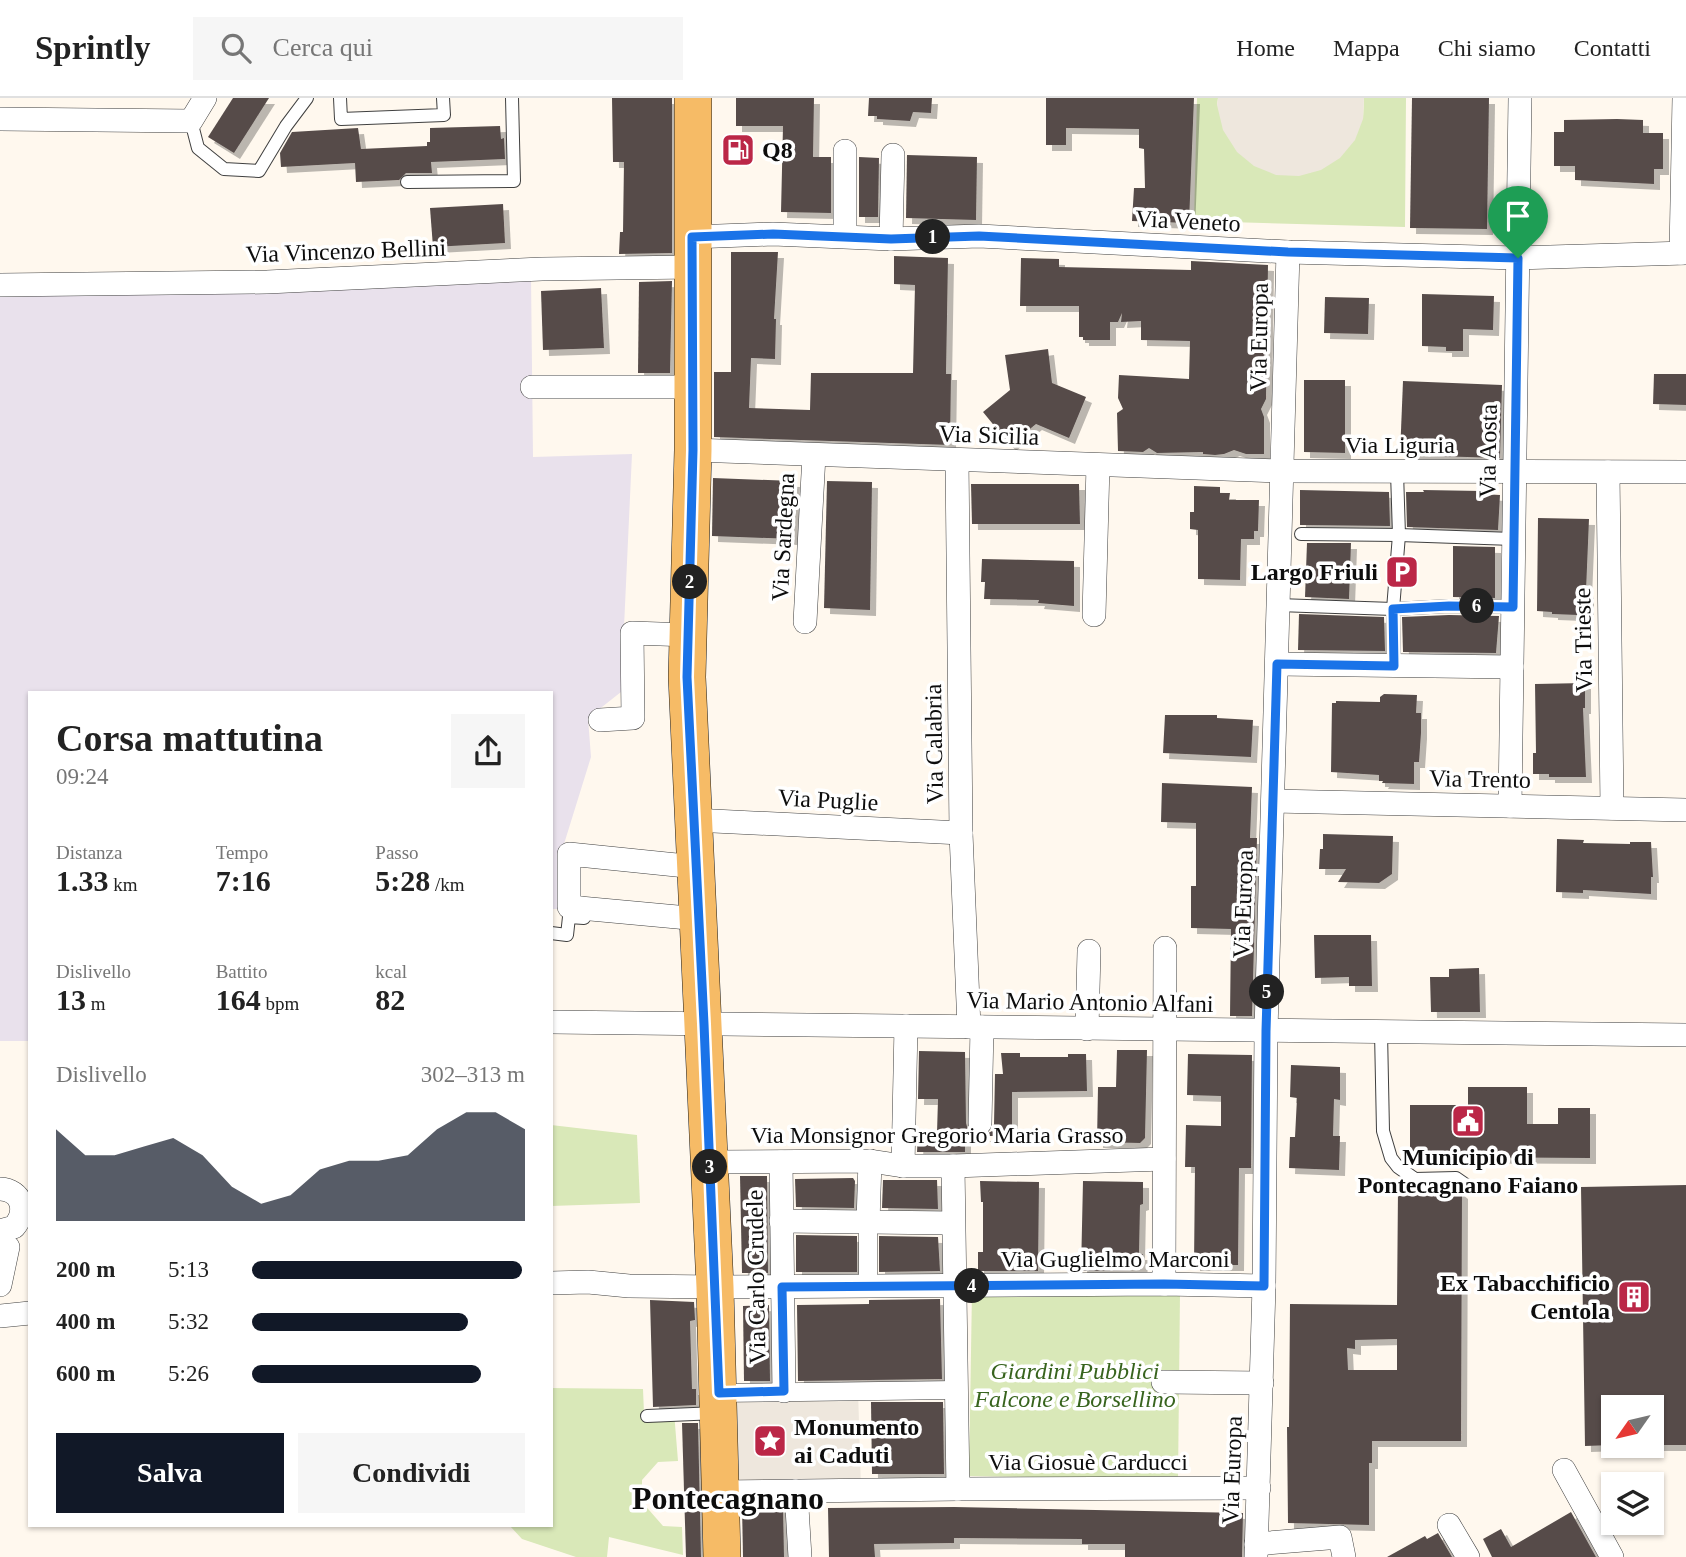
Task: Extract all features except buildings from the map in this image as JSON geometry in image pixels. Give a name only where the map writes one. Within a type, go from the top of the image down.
[{"type":"main road","points":[[693,98],[693,450],[687,677],[715,1287],[722,1557]]},
{"type":"street","points":[[0,119],[191,121],[205,98]]},
{"type":"street","name":"Via Aosta","points":[[1510,806],[1520,98]]},
{"type":"street","points":[[1683,253],[1684,98]]},
{"type":"street","points":[[845,151],[845,236]]},
{"type":"street","points":[[891,239],[893,155]]},
{"type":"street","name":"Via Veneto","points":[[693,252],[773,234],[891,239],[979,236],[1288,252],[1518,258],[1683,253]]},
{"type":"street","name":"Via Vincenzo Bellini","points":[[0,285],[267,282],[542,269],[693,252]]},
{"type":"street","name":"Via Europa","points":[[1256,1551],[1264,1286],[1266,1031],[1288,252]]},
{"type":"street","points":[[532,387],[693,387]]},
{"type":"street","name":"Via Sicilia","points":[[693,450],[1282,471]]},
{"type":"street","name":"Via Sardegna","points":[[805,622],[814,455]]},
{"type":"street","name":"Via Calabria","points":[[957,460],[961,833],[980,1123]]},
{"type":"street","points":[[1094,615],[1098,465]]},
{"type":"street","name":"Via Liguria","points":[[1282,471],[1686,472]]},
{"type":"street","name":"Via Trieste","points":[[1608,472],[1612,808]]},
{"type":"street","points":[[600,720],[633,718],[632,633],[689,635]]},
{"type":"street","points":[[1277,664],[1512,667]]},
{"type":"street","name":"Via Trento","points":[[1273,800],[1686,810]]},
{"type":"street","name":"Via Puglie","points":[[693,820],[961,833]]},
{"type":"street","points":[[696,867],[569,854],[569,907],[699,919]]},
{"type":"street","points":[[1164,1284],[1165,948]]},
{"type":"street","points":[[1087,1029],[1089,951]]},
{"type":"street","name":"Via Mario Antonio Alfani","points":[[553,1022],[1686,1035]]},
{"type":"street","points":[[903,1166],[906,1026]]},
{"type":"street","name":"Via Monsignor Gregorio Maria Grasso","points":[[710,1162],[870,1161],[903,1166],[953,1166],[1164,1159]]},
{"type":"street","points":[[868,1287],[870,1161]]},
{"type":"street","name":"Via Carlo Crudele","points":[[781,1162],[784,1391]]},
{"type":"street","points":[[953,1166],[958,1489]]},
{"type":"street","points":[[0,1189],[12,1191],[21,1202],[22,1215],[7,1234],[0,1286]]},
{"type":"street","points":[[781,1221],[954,1223]]},
{"type":"street","name":"Via Guglielmo Marconi","points":[[553,1283],[715,1287],[1164,1284],[1264,1286]]},
{"type":"street","points":[[0,1316],[28,1313]]},
{"type":"street","points":[[1163,1382],[1262,1383]]},
{"type":"street","points":[[719,1403],[784,1391],[956,1390]]},
{"type":"street","points":[[1564,1470],[1612,1557]]},
{"type":"street","name":"Via Giosuè Carducci","points":[[721,1492],[1259,1488]]},
{"type":"street","points":[[796,1490],[800,1557]]},
{"type":"street","points":[[1449,1525],[1468,1557]]},
{"type":"street","points":[[1256,1551],[1340,1537],[1344,1557]]},
{"type":"lane","points":[[191,121],[198,148],[224,169],[259,171],[286,126],[307,98]]},
{"type":"lane","points":[[340,98],[341,119],[444,115],[443,98]]},
{"type":"lane","points":[[407,182],[514,181],[512,98]]},
{"type":"lane","points":[[1394,666],[1393,609],[1399,535],[1397,472]]},
{"type":"lane","points":[[1301,534],[1513,539]]},
{"type":"lane","points":[[1278,605],[1393,609],[1513,607]]},
{"type":"lane","points":[[553,933],[567,934],[569,917],[624,922],[630,913]]},
{"type":"lane","points":[[1381,1032],[1383,1131],[1391,1158],[1398,1167],[1415,1179],[1456,1178],[1469,1187]]},
{"type":"lane","points":[[647,1416],[719,1403]]},
{"type":"shaded area","points":[[1218,98],[1364,98],[1363,119],[1355,140],[1340,158],[1321,170],[1299,176],[1276,175],[1254,166],[1237,152],[1223,130]]},
{"type":"shaded area","points":[[531,277],[533,457],[632,454],[621,692],[588,718],[591,757],[564,844],[558,909],[553,909],[553,691],[28,691],[28,1041],[0,1041],[0,297]]},
{"type":"shaded area","points":[[858,1390],[861,1489],[721,1492],[719,1393]]},
{"type":"green space","points":[[1197,98],[1218,98],[1217,105],[1363,119],[1364,98],[1406,98],[1405,227],[1194,221]]},
{"type":"green space","points":[[553,1125],[637,1135],[640,1203],[553,1206]]},
{"type":"green space","name":"Giardini Pubblici Falcone e Borsellino","points":[[972,1290],[1180,1293],[1178,1479],[969,1476]]},
{"type":"green space","points":[[553,1388],[643,1389],[644,1413],[674,1412],[678,1461],[658,1462],[642,1480],[642,1502],[663,1526],[682,1527],[683,1555],[609,1537],[607,1557],[576,1557],[522,1539],[511,1527],[553,1527]]},
{"type":"place","name":"Q8","points":[[738,150]]},
{"type":"place","name":"Largo Friuli","points":[[1402,572]]},
{"type":"place","name":"Municipio di Pontecagnano Faiano","points":[[1468,1121]]},
{"type":"place","name":"Ex Tabacchificio Centola","points":[[1634,1297]]},
{"type":"place","name":"Monumento ai Caduti","points":[[770,1441]]},
{"type":"district","name":"Pontecagnano","points":[[728,1498]]},
{"type":"route","points":[[773,234],[891,239],[979,236],[1288,252],[1518,258],[1513,607],[1393,609],[1394,666],[1277,664],[1266,1031],[1264,1286],[1164,1284],[782,1287],[784,1391],[719,1393],[687,677],[693,450],[692,237],[773,234]]}]
